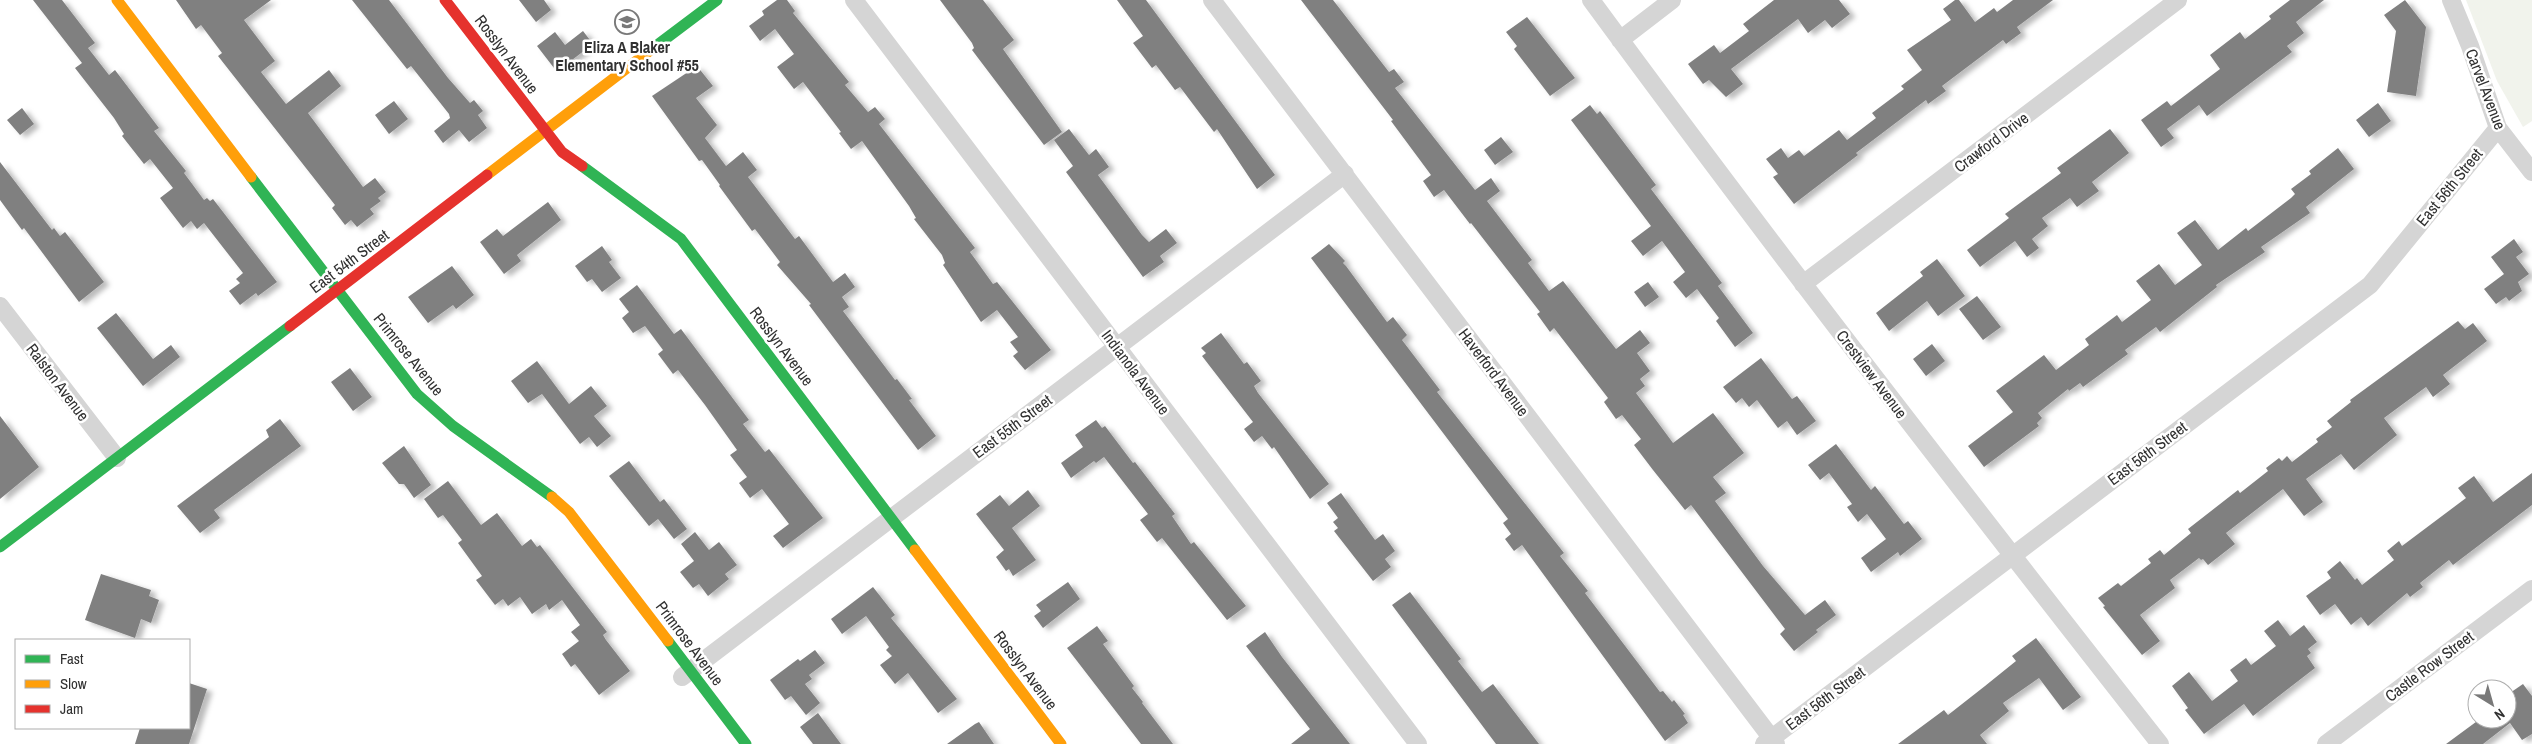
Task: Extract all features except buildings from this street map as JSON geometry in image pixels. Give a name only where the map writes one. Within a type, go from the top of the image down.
[{"type":"street","name":"Primrose Avenue","points":[[117,0],[337,290],[424,401],[445,419],[548,493],[568,512],[685,674],[746,744]]},
{"type":"street","name":"Rosslyn Avenue","points":[[445,0],[562,152],[681,239],[1061,744]]},
{"type":"street","name":"East 54th Street","points":[[0,547],[717,0]]},
{"type":"street","name":"Indianola Avenue","points":[[854,0],[1418,744]]},
{"type":"street","name":"Haverford Avenue","points":[[1212,0],[1345,174],[1770,742]]},
{"type":"street","name":"Crestview Avenue","points":[[1591,0],[1803,284],[2160,744]]},
{"type":"street","points":[[1620,40],[1672,0]]},
{"type":"street","name":"Crawford Drive","points":[[1803,284],[2178,0]]},
{"type":"street","name":"Carvel Avenue","points":[[2451,0],[2470,46],[2498,128],[2532,172]]},
{"type":"street","name":"East 56th Street","points":[[1770,742],[2012,555],[2370,285],[2498,128]]},
{"type":"street","name":"East 55th Street","points":[[685,674],[1345,174]]},
{"type":"street","name":"Ralston Avenue","points":[[0,306],[117,458]]},
{"type":"street","name":"Castle Row Street","points":[[2326,744],[2532,589]]},
{"type":"shaded area","points":[[2466,0],[2532,0],[2532,121],[2523,127],[2497,81]]},
{"type":"traffic: fast","points":[[652,49],[717,0]]},
{"type":"traffic: fast","points":[[582,166],[681,239],[915,550]]},
{"type":"traffic: fast","points":[[251,177],[417,394],[453,426],[552,497]]},
{"type":"traffic: fast","points":[[0,547],[290,326]]},
{"type":"traffic: fast","points":[[668,641],[746,744]]},
{"type":"traffic: slow","points":[[117,0],[251,177]]},
{"type":"traffic: slow","points":[[487,175],[652,49]]},
{"type":"traffic: slow","points":[[552,497],[569,512],[668,641]]},
{"type":"traffic: slow","points":[[915,550],[1061,744]]},
{"type":"traffic: jam","points":[[445,0],[562,152],[582,166]]},
{"type":"traffic: jam","points":[[290,326],[487,175]]},
{"type":"place","name":"Eliza A Blaker Elementary School #55","points":[[627,22]]}]
